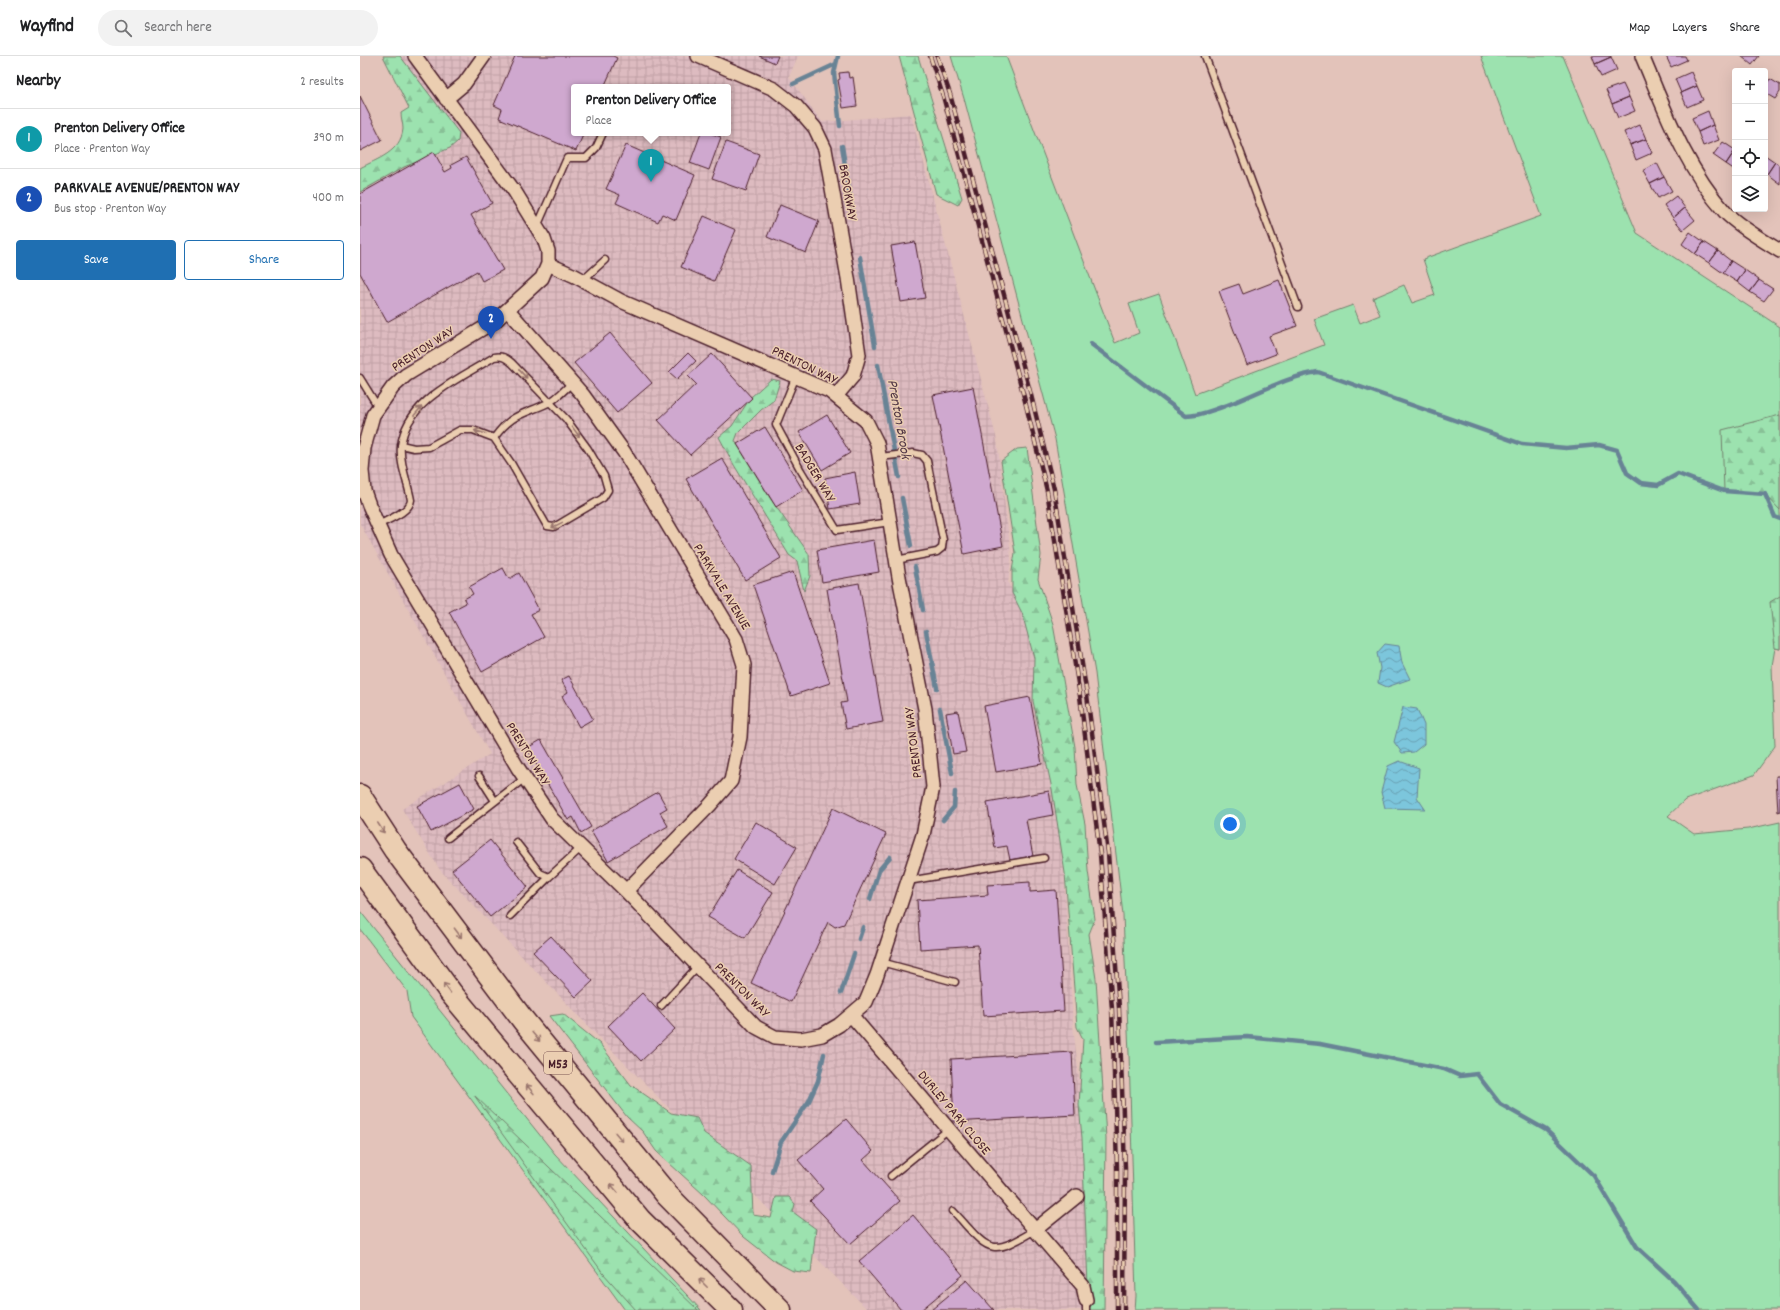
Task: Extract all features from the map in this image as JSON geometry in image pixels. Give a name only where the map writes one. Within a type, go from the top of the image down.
[{"type":"highway","name":"M53","points":[[360,796],[395,850],[528,1026],[667,1195],[780,1310]]},
{"type":"highway","name":"M53","points":[[360,869],[451,993],[635,1214],[731,1310]]},
{"type":"street","points":[[415,56],[515,192],[538,227],[548,252],[548,264]]},
{"type":"street","points":[[446,99],[464,84],[484,56]]},
{"type":"street","name":"BROOKWAY","points":[[698,56],[774,89],[796,106],[815,128],[825,149],[848,278],[859,355],[853,376],[836,396]]},
{"type":"street","points":[[1642,56],[1678,142],[1700,179],[1726,213],[1780,251]]},
{"type":"street","name":"PRENTON WAY","points":[[548,264],[583,280],[621,301],[796,376],[829,391],[836,396],[866,421],[877,443],[896,560],[925,709],[933,787],[924,835],[866,1002],[839,1025],[822,1035],[801,1039],[775,1037],[756,1027],[626,891],[552,819],[525,778],[391,555],[377,526],[364,492],[362,471],[367,432],[373,415],[393,387],[406,375],[495,322],[542,278],[548,264]]},
{"type":"street","name":"PARKVALE AVENUE","points":[[508,310],[583,395],[624,452],[736,639],[744,665],[740,737],[731,781],[710,805],[626,891]]},
{"type":"street","name":"DURLEY PARK CLOSE","points":[[851,1015],[1083,1286],[1086,1305]]},
{"type":"street","points":[[1035,1230],[1077,1196]]},
{"type":"lane","points":[[1205,56],[1298,307]]},
{"type":"lane","points":[[538,227],[568,158],[586,158],[596,148],[602,136]]},
{"type":"lane","points":[[583,280],[605,260]]},
{"type":"lane","points":[[377,526],[406,509],[411,504],[403,467],[401,445],[413,416],[428,399],[494,357],[505,357],[566,419],[588,449],[604,476],[608,490],[603,498],[554,527],[547,526],[511,463],[494,438],[473,430],[460,430],[429,447],[414,448],[401,445]]},
{"type":"lane","name":"BADGER WAY","points":[[796,376],[776,425],[800,469],[837,530],[890,522]]},
{"type":"lane","points":[[360,378],[362,386],[378,407]]},
{"type":"lane","points":[[494,438],[509,420],[523,412],[550,403],[572,383]]},
{"type":"lane","points":[[880,457],[913,453],[922,455],[927,462],[943,540],[942,548],[937,552],[896,560]]},
{"type":"lane","points":[[479,776],[494,801]]},
{"type":"lane","points":[[448,838],[525,778]]},
{"type":"lane","points":[[516,842],[540,872],[549,877]]},
{"type":"lane","points":[[510,916],[581,848]]},
{"type":"lane","points":[[908,881],[1044,858]]},
{"type":"lane","points":[[881,962],[955,982]]},
{"type":"lane","points":[[661,1006],[698,966]]},
{"type":"lane","points":[[891,1176],[949,1129]]},
{"type":"lane","points":[[953,1211],[985,1244],[994,1248],[1015,1243],[1035,1230]]},
{"type":"shaded area","points":[[394,56],[798,56],[789,77],[822,122],[911,114],[997,440],[1010,546],[1011,560],[1008,583],[1044,642],[1061,822],[1073,1025],[1084,1122],[1090,1310],[868,1310],[588,1026],[440,870],[402,809],[490,754],[360,524],[360,170],[437,129]]},
{"type":"green space","points":[[383,56],[400,56],[459,133],[458,141],[450,148],[404,167],[360,192],[360,168],[381,158],[398,144],[403,129],[401,113],[409,108]]},
{"type":"green space","points":[[899,56],[918,56],[962,198],[958,205],[936,194]]},
{"type":"green space","points":[[951,56],[1006,56],[1115,343],[1139,333],[1129,304],[1159,294],[1195,394],[1324,345],[1314,319],[1353,305],[1360,323],[1380,315],[1373,298],[1404,285],[1412,303],[1435,295],[1423,259],[1541,216],[1481,56],[1563,56],[1637,233],[1780,327],[1780,649],[1775,648],[1772,666],[1775,746],[1754,775],[1685,800],[1668,816],[1694,834],[1748,829],[1780,822],[1780,1310],[1135,1310],[1136,1296],[1129,1054],[1123,915],[1095,673],[1055,439],[965,102]]},
{"type":"green space","points":[[771,379],[780,381],[774,400],[761,410],[738,433],[735,441],[770,498],[809,554],[810,576],[804,591],[797,561],[789,555],[734,465],[719,437],[732,426],[751,397]]},
{"type":"green space","points":[[1780,415],[1780,510],[1765,494],[1724,491],[1722,430]]},
{"type":"green space","points":[[1027,448],[1041,555],[1038,579],[1053,624],[1075,747],[1077,785],[1085,824],[1088,871],[1095,919],[1089,934],[1096,979],[1106,1138],[1104,1310],[1089,1310],[1082,1138],[1079,1105],[1083,1039],[1077,1027],[1065,873],[1052,789],[1033,701],[1034,658],[1022,613],[1012,593],[1012,571],[1015,553],[1001,461],[1017,449]]},
{"type":"green space","points":[[1780,596],[1780,649],[1775,648],[1770,602]]},
{"type":"green space","points":[[360,911],[555,1154],[701,1310],[625,1310],[411,1017],[407,991],[360,929]]},
{"type":"green space","points":[[563,1014],[600,1044],[631,1085],[671,1113],[697,1118],[704,1133],[751,1166],[753,1215],[771,1218],[776,1197],[789,1197],[795,1204],[793,1212],[816,1229],[811,1273],[793,1271],[776,1262],[744,1237],[704,1195],[656,1151],[643,1132],[627,1117],[549,1016]]},
{"type":"green space","points":[[474,1095],[698,1310],[636,1310],[603,1273]]},
{"type":"water","points":[[1385,644],[1399,646],[1402,663],[1410,679],[1387,687],[1378,683],[1380,668],[1377,653]]},
{"type":"water","points":[[1403,707],[1417,709],[1424,725],[1424,744],[1414,752],[1402,753],[1394,742]]},
{"type":"water","points":[[1399,761],[1419,768],[1417,797],[1425,809],[1385,808],[1381,792],[1388,766]]},
{"type":"building","points":[[515,56],[613,56],[617,58],[605,84],[571,84],[571,136],[583,136],[576,151],[499,118],[502,109],[494,105]]},
{"type":"building","points":[[759,56],[778,56],[775,63]]},
{"type":"building","points":[[1592,56],[1611,56],[1611,57],[1595,64]]},
{"type":"building","points":[[1666,56],[1685,56],[1687,60],[1671,67]]},
{"type":"building","points":[[1741,56],[1759,56],[1752,65]]},
{"type":"building","points":[[1611,57],[1617,70],[1601,77],[1595,64]]},
{"type":"building","points":[[848,72],[849,78],[853,77],[857,106],[843,108],[838,80],[840,79],[839,73]]},
{"type":"building","points":[[1691,72],[1697,86],[1681,93],[1675,79]]},
{"type":"building","points":[[1770,79],[1780,85],[1780,92],[1775,99],[1768,95],[1768,82]]},
{"type":"building","points":[[1623,84],[1629,97],[1612,104],[1606,90]]},
{"type":"building","points":[[1697,86],[1703,100],[1687,107],[1681,93]]},
{"type":"building","points":[[360,96],[382,140],[360,151]]},
{"type":"building","points":[[1629,97],[1635,111],[1618,118],[1612,104]]},
{"type":"building","points":[[1708,111],[1713,125],[1698,132],[1692,118]]},
{"type":"building","points":[[1640,125],[1646,139],[1630,145],[1624,132]]},
{"type":"building","points":[[1713,125],[1719,140],[1703,146],[1698,132]]},
{"type":"building","points":[[700,136],[721,137],[709,170],[690,163]]},
{"type":"building","points":[[1646,139],[1652,153],[1636,160],[1630,145]]},
{"type":"building","points":[[726,142],[759,154],[746,191],[712,179]]},
{"type":"building","points":[[1723,142],[1732,148],[1732,155],[1726,164],[1713,155]]},
{"type":"building","points":[[626,145],[695,175],[676,220],[662,214],[658,222],[616,203],[620,195],[606,189]]},
{"type":"building","points":[[434,152],[445,172],[452,168],[451,165],[466,157],[492,203],[471,215],[503,270],[482,281],[477,271],[387,322],[360,273],[360,194]]},
{"type":"building","points":[[1732,155],[1732,168],[1726,164]]},
{"type":"building","points":[[1768,157],[1775,162],[1768,172]]},
{"type":"building","points":[[1775,162],[1780,166],[1780,184],[1768,175]]},
{"type":"building","points":[[1657,163],[1664,177],[1650,184],[1643,171]]},
{"type":"building","points":[[1664,177],[1672,191],[1658,198],[1650,184]]},
{"type":"building","points":[[1676,196],[1685,208],[1673,218],[1664,205]]},
{"type":"building","points":[[780,205],[819,221],[806,253],[767,237]]},
{"type":"building","points":[[1685,208],[1695,220],[1683,230],[1673,218]]},
{"type":"building","points":[[704,216],[736,230],[714,281],[681,267]]},
{"type":"building","points":[[1690,232],[1704,242],[1695,254],[1682,244]]},
{"type":"building","points":[[915,242],[925,298],[901,302],[891,246]]},
{"type":"building","points":[[1704,242],[1718,251],[1709,263],[1695,254]]},
{"type":"building","points":[[1718,251],[1731,261],[1723,273],[1709,263]]},
{"type":"building","points":[[1731,261],[1745,270],[1737,282],[1723,273]]},
{"type":"building","points":[[1745,270],[1759,280],[1750,292],[1737,282]]},
{"type":"building","points":[[1279,280],[1297,326],[1269,336],[1276,354],[1247,365],[1219,291],[1239,284],[1243,294]]},
{"type":"building","points":[[1759,280],[1773,289],[1764,301],[1750,292]]},
{"type":"building","points":[[610,333],[652,383],[617,413],[574,363]]},
{"type":"building","points":[[688,353],[696,361],[677,379],[669,372]]},
{"type":"building","points":[[712,354],[752,398],[690,455],[658,420],[696,384],[688,376]]},
{"type":"building","points":[[973,387],[1003,546],[964,554],[933,395]]},
{"type":"building","points":[[827,415],[850,453],[822,470],[799,432]]},
{"type":"building","points":[[765,427],[803,490],[776,507],[737,444]]},
{"type":"building","points":[[722,458],[781,558],[745,580],[686,479]]},
{"type":"building","points":[[855,472],[860,504],[830,509],[825,478]]},
{"type":"building","points":[[874,540],[879,572],[822,582],[817,550]]},
{"type":"building","points":[[503,568],[509,579],[519,573],[539,610],[531,614],[544,637],[482,672],[449,612],[466,603],[464,599],[473,594],[469,587]]},
{"type":"building","points":[[793,572],[830,683],[791,696],[753,585]]},
{"type":"building","points":[[859,583],[883,722],[846,729],[841,703],[847,702],[827,589]]},
{"type":"building","points":[[569,676],[593,719],[579,727],[562,696],[568,692],[561,680]]},
{"type":"building","points":[[1030,697],[1042,764],[996,772],[984,706]]},
{"type":"building","points":[[958,711],[966,752],[953,754],[946,713]]},
{"type":"building","points":[[541,740],[591,827],[581,833],[573,817],[568,820],[527,748]]},
{"type":"building","points":[[1776,776],[1780,776],[1780,811],[1778,812]]},
{"type":"building","points":[[460,783],[474,809],[431,832],[417,806]]},
{"type":"building","points":[[1049,791],[1053,815],[1026,820],[1033,856],[1010,860],[1007,846],[995,848],[987,802]]},
{"type":"building","points":[[658,792],[667,808],[660,812],[668,826],[608,861],[591,831]]},
{"type":"building","points":[[833,808],[886,834],[844,924],[835,927],[828,922],[791,1002],[751,983]]},
{"type":"building","points":[[756,822],[797,847],[775,884],[734,859]]},
{"type":"building","points":[[490,840],[528,887],[490,917],[452,870]]},
{"type":"building","points":[[737,870],[773,892],[745,938],[708,917]]},
{"type":"building","points":[[1030,882],[1030,892],[1056,890],[1064,1011],[983,1016],[978,945],[920,949],[917,900],[988,895],[987,885]]},
{"type":"building","points":[[551,936],[593,981],[576,997],[533,952]]},
{"type":"building","points":[[642,993],[675,1029],[641,1061],[608,1026]]},
{"type":"building","points":[[1072,1052],[1075,1115],[954,1122],[951,1059]]},
{"type":"building","points":[[846,1119],[873,1151],[863,1160],[900,1201],[850,1244],[810,1201],[823,1189],[798,1160]]},
{"type":"building","points":[[913,1215],[963,1275],[921,1310],[901,1310],[859,1261]]},
{"type":"building","points":[[967,1280],[994,1310],[931,1310]]},
{"type":"waterway","name":"Prenton Brook","points":[[838,56],[834,73],[840,126]]},
{"type":"waterway","points":[[793,84],[836,64]]},
{"type":"waterway","name":"Prenton Brook","points":[[842,146],[852,209]]},
{"type":"waterway","name":"Prenton Brook","points":[[860,257],[875,346]]},
{"type":"waterway","points":[[1091,344],[1186,416],[1209,412],[1234,403],[1281,382],[1306,374],[1318,372],[1522,444],[1566,448],[1599,445],[1617,450],[1627,473],[1641,483],[1658,485],[1678,474],[1724,491],[1765,494],[1775,517],[1780,519]]},
{"type":"waterway","name":"Prenton Brook","points":[[878,365],[899,477]]},
{"type":"waterway","name":"Prenton Brook","points":[[902,498],[911,546]]},
{"type":"waterway","name":"Prenton Brook","points":[[915,567],[923,610]]},
{"type":"waterway","name":"Prenton Brook","points":[[926,631],[937,688]]},
{"type":"waterway","name":"Prenton Brook","points":[[940,709],[952,773]]},
{"type":"waterway","name":"Prenton Brook","points":[[943,820],[954,807],[955,792]]},
{"type":"waterway","name":"Prenton Brook","points":[[870,899],[879,870],[890,857]]},
{"type":"waterway","name":"Prenton Brook","points":[[859,939],[863,927]]},
{"type":"waterway","name":"Prenton Brook","points":[[841,993],[854,954]]},
{"type":"waterway","points":[[1156,1042],[1247,1037],[1320,1044],[1444,1069],[1460,1076],[1477,1074],[1500,1104],[1546,1130],[1594,1176],[1637,1247],[1674,1281],[1699,1310]]},
{"type":"waterway","name":"Prenton Brook","points":[[772,1171],[781,1142],[809,1101],[818,1081],[824,1054]]},
{"type":"railway","points":[[930,56],[943,96],[1024,397],[1047,491],[1080,696],[1100,854],[1112,1009],[1117,1168],[1117,1310]]},
{"type":"railway","points":[[937,56],[950,94],[1031,395],[1054,489],[1087,695],[1108,853],[1119,1008],[1125,1168],[1124,1310]]},
{"type":"place","name":"Prenton Delivery Office","points":[[651,182]]},
{"type":"place","name":"PARKVALE AVENUE/PRENTON WAY","points":[[491,339]]}]
